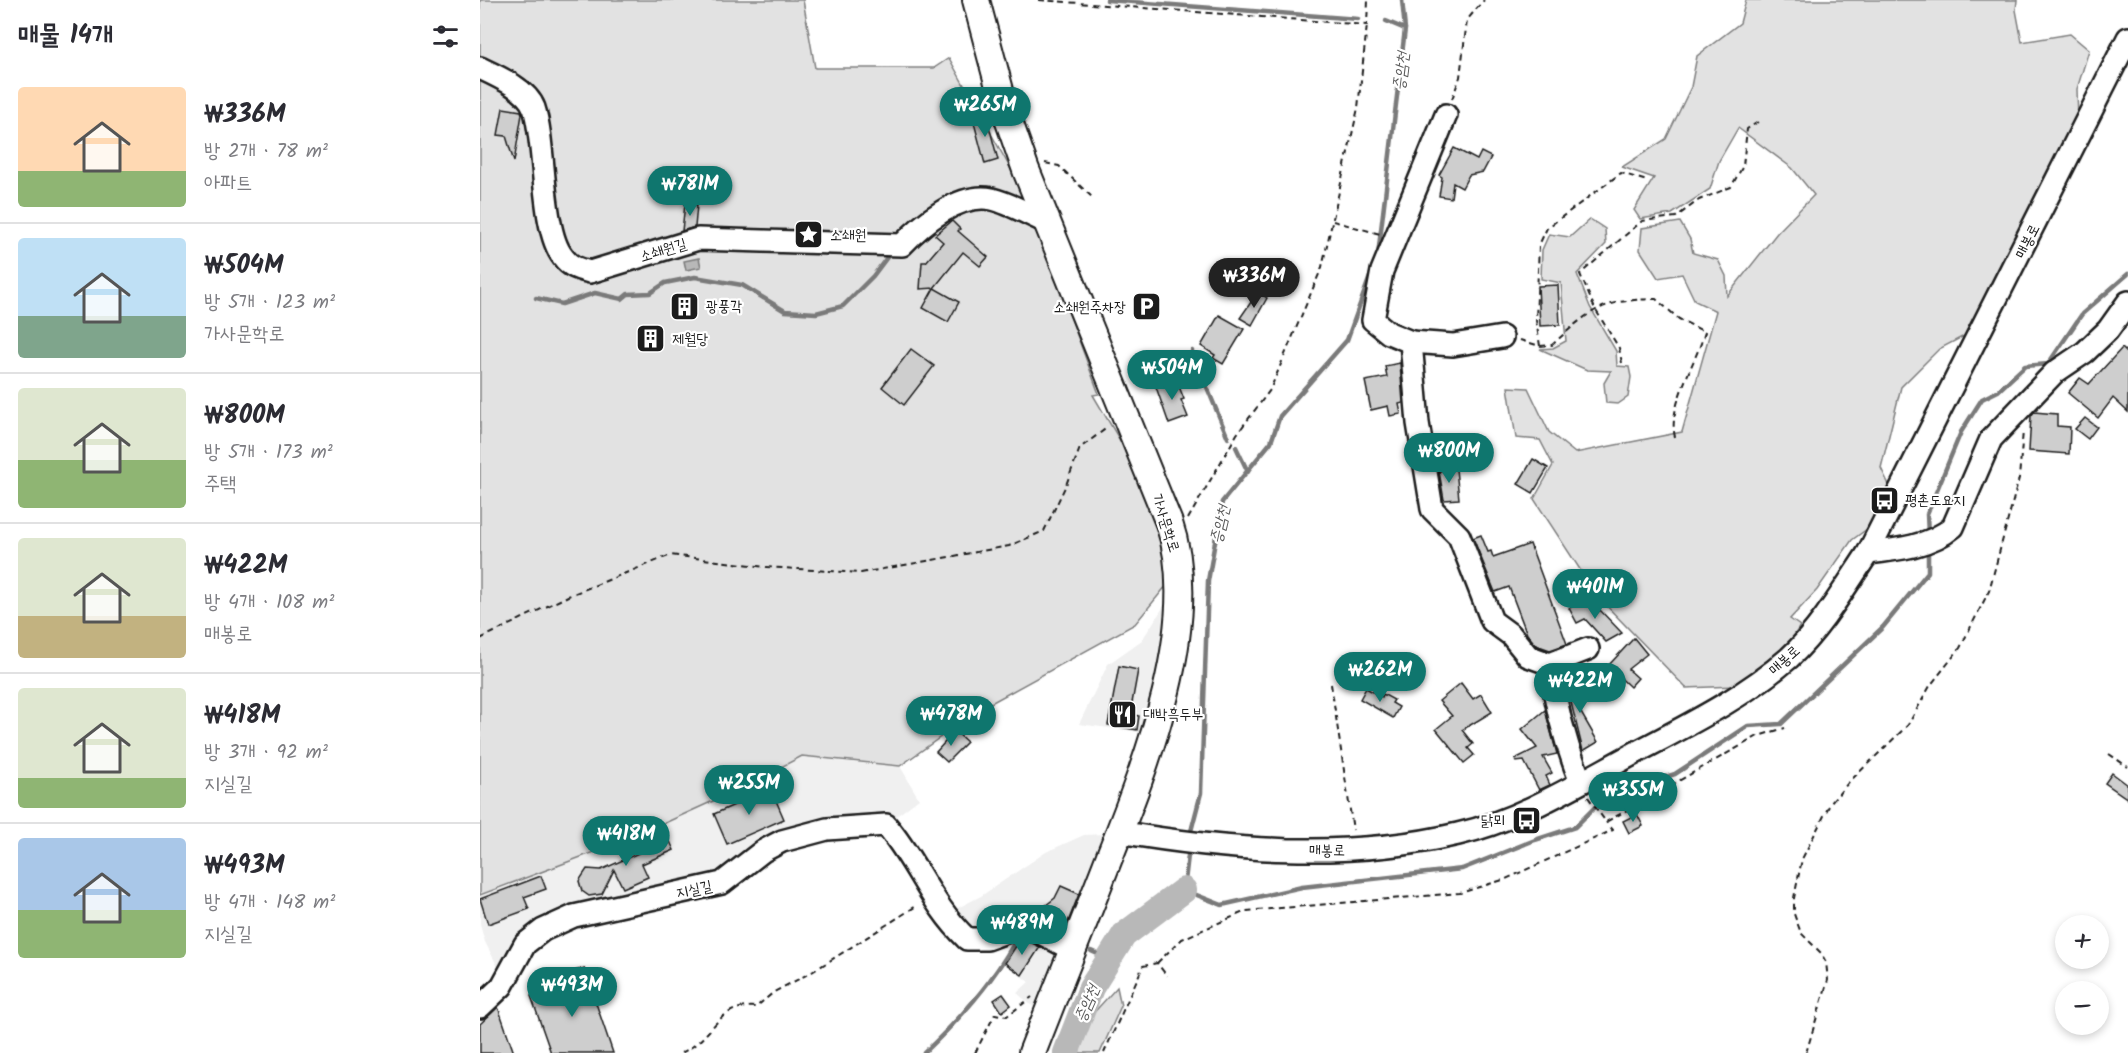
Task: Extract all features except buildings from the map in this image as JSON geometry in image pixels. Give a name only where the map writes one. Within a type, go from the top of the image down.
[{"type":"main road","name":"가사문학로","points":[[976,0],[1001,95],[1044,221],[1176,542],[1179,592],[1169,675],[1161,717],[1119,832],[1032,1053]]},
{"type":"street","name":"매봉로","points":[[1119,832],[1220,845],[1356,851],[1459,834],[1583,787],[1758,683],[1790,656],[1814,631],[1868,553],[2128,39]]},
{"type":"street","name":"소쇄원길","points":[[480,68],[507,80],[534,107],[547,198],[561,256],[573,267],[590,272],[698,239],[902,245],[918,228],[967,201],[991,198],[1044,221]]},
{"type":"street","points":[[1446,116],[1382,271],[1373,320],[1389,333],[1411,342],[1453,345],[1502,338]]},
{"type":"street","points":[[1868,553],[1896,549],[1943,535],[1953,527],[1991,439],[2025,401],[2109,330],[2128,302]]},
{"type":"street","points":[[1411,342],[1418,423],[1432,509],[1459,536],[1492,621],[1511,635],[1528,656],[1550,664],[1588,649]]},
{"type":"street","points":[[1550,664],[1554,694],[1568,749],[1583,787]]},
{"type":"street","name":"지실길","points":[[480,1007],[502,986],[525,944],[543,930],[574,916],[722,883],[763,851],[782,841],[827,829],[886,825],[900,841],[948,921],[967,939],[987,939],[1025,925],[1073,950]]},
{"type":"path","points":[[1039,0],[1367,25]]},
{"type":"path","points":[[1176,542],[1237,434],[1270,390],[1322,267],[1358,108],[1368,0]]},
{"type":"path","points":[[1446,116],[1460,77],[1467,20],[1484,0]]},
{"type":"path","points":[[1622,363],[1619,348],[1595,309],[1580,274],[1642,221],[1676,217],[1699,200],[1731,187],[1743,166],[1747,129],[1761,120]]},
{"type":"path","points":[[1026,170],[1044,163],[1059,166],[1094,199]]},
{"type":"path","points":[[1540,346],[1536,320],[1539,245],[1547,228],[1621,173],[1647,181]]},
{"type":"path","points":[[1334,220],[1388,237]]},
{"type":"path","points":[[1502,338],[1540,346],[1552,345],[1575,322],[1595,309],[1621,300],[1656,299],[1679,319],[1705,332],[1680,395],[1671,428],[1676,440]]},
{"type":"path","points":[[1806,1053],[1828,980],[1826,962],[1821,953],[1801,933],[1794,915],[1794,898],[1802,859],[1830,804],[1908,724],[1930,686],[1960,648],[1989,591],[2019,478],[2025,401]]},
{"type":"path","points":[[480,639],[568,596],[671,555],[766,567],[861,573],[1008,546],[1044,531],[1066,485],[1080,448],[1125,414]]},
{"type":"path","points":[[1331,684],[1356,851]]},
{"type":"path","points":[[1605,820],[1758,736],[1785,728]]},
{"type":"path","points":[[2109,754],[2128,767]]},
{"type":"path","points":[[1104,1053],[1143,966],[1157,963],[1182,939],[1246,911],[1460,893],[1506,879],[1612,830],[1583,787]]},
{"type":"path","points":[[681,1053],[708,1033],[726,1013],[738,1006],[756,1007],[774,992],[812,972],[932,896]]},
{"type":"path","points":[[1157,963],[1167,976]]},
{"type":"path","points":[[975,1053],[995,1014],[1007,1016],[1038,993],[1057,987]]},
{"type":"shaded area","points":[[480,0],[803,0],[815,68],[934,68],[949,58],[1024,193],[1099,394],[1093,395],[1134,464],[1164,546],[1171,580],[1135,624],[980,709],[900,766],[802,756],[733,792],[634,837],[480,895]]},
{"type":"shaded area","points":[[1746,0],[2017,0],[2016,10],[2022,42],[2070,34],[2089,50],[2077,89],[2078,121],[1968,334],[1939,349],[1901,387],[1881,468],[1891,489],[1871,526],[1852,540],[1817,590],[1790,619],[1800,626],[1787,647],[1735,686],[1686,688],[1598,597],[1534,499],[1553,465],[1540,440],[1516,438],[1508,387],[1528,388],[1549,432],[1575,453],[1682,432],[1716,311],[1695,301],[1682,274],[1658,278],[1640,250],[1642,228],[1680,222],[1690,239],[1693,253],[1718,260],[1726,276],[1727,296],[1777,233],[1814,195],[1792,168],[1738,128],[1719,161],[1710,189],[1672,214],[1640,219],[1634,210],[1654,178],[1622,167],[1666,139],[1691,87],[1697,56],[1740,23]]},
{"type":"shaded area","points":[[1590,219],[1605,229],[1606,244],[1577,274],[1590,307],[1616,351],[1617,366],[1629,367],[1631,377],[1628,397],[1618,404],[1606,403],[1604,383],[1611,371],[1587,370],[1540,349],[1553,348],[1566,341],[1561,283],[1541,279],[1542,250],[1549,234],[1570,237]]},
{"type":"shaded area","points":[[699,258],[701,267],[686,270],[684,261]]},
{"type":"shaded area","points":[[1164,606],[1171,606],[1146,733],[1079,724],[1108,664],[1142,640]]},
{"type":"shaded area","points":[[802,756],[900,766],[919,799],[890,821],[828,824],[734,870],[590,907],[501,973],[485,942],[480,925],[480,895],[634,837],[733,792]]},
{"type":"shaded area","points":[[1105,834],[1065,938],[1027,921],[985,937],[948,913],[981,896],[1046,852],[1084,835]]},
{"type":"shaded area","points":[[1028,931],[1065,951],[1038,1011],[1017,993],[1029,982],[1000,961],[1015,937]]},
{"type":"shaded area","points":[[1117,987],[1121,1006],[1100,1053],[1071,1053],[1079,1029]]},
{"type":"waterway","points":[[1107,0],[1358,19]]},
{"type":"waterway","name":"증암천","points":[[1378,255],[1405,29],[1402,0]]},
{"type":"waterway","points":[[1386,21],[1405,29]]},
{"type":"waterway","points":[[536,298],[562,304],[595,293],[622,299],[628,294],[650,293],[665,283],[695,277],[742,285],[785,311],[816,313],[843,306],[873,276],[888,256]]},
{"type":"waterway","name":"증암천","points":[[1190,835],[1201,793],[1208,581],[1222,502],[1271,442],[1280,416],[1347,340],[1372,271]]},
{"type":"waterway","points":[[1928,535],[1927,514],[1961,432],[1982,399],[1998,391],[2025,366],[2048,364],[2082,314],[2128,274]]},
{"type":"waterway","points":[[1192,351],[1228,438]]},
{"type":"waterway","points":[[1236,447],[1248,472]]},
{"type":"waterway","points":[[1189,847],[1184,890],[1222,905],[1302,887],[1462,869],[1575,827],[1606,796],[1675,774],[1748,726],[1781,724],[1883,627],[1928,572],[1928,546]]},
{"type":"waterway","name":"증암천","points":[[1066,1053],[1091,988],[1124,935],[1184,890]]},
{"type":"waterway","points":[[924,1053],[976,998],[999,968],[1018,936]]},
{"type":"waterway","points":[[1091,951],[1109,959]]},
{"type":"place","name":"소쇄원","points":[[809,235]]},
{"type":"place","name":"광풍각","points":[[685,306]]},
{"type":"place","name":"소쇄원주차장","points":[[1147,307]]},
{"type":"place","name":"제월당","points":[[651,339]]},
{"type":"place","name":"평촌도요지","points":[[1884,500]]},
{"type":"place","name":"대박흑두부","points":[[1122,714]]},
{"type":"place","name":"닭뫼","points":[[1526,820]]}]
